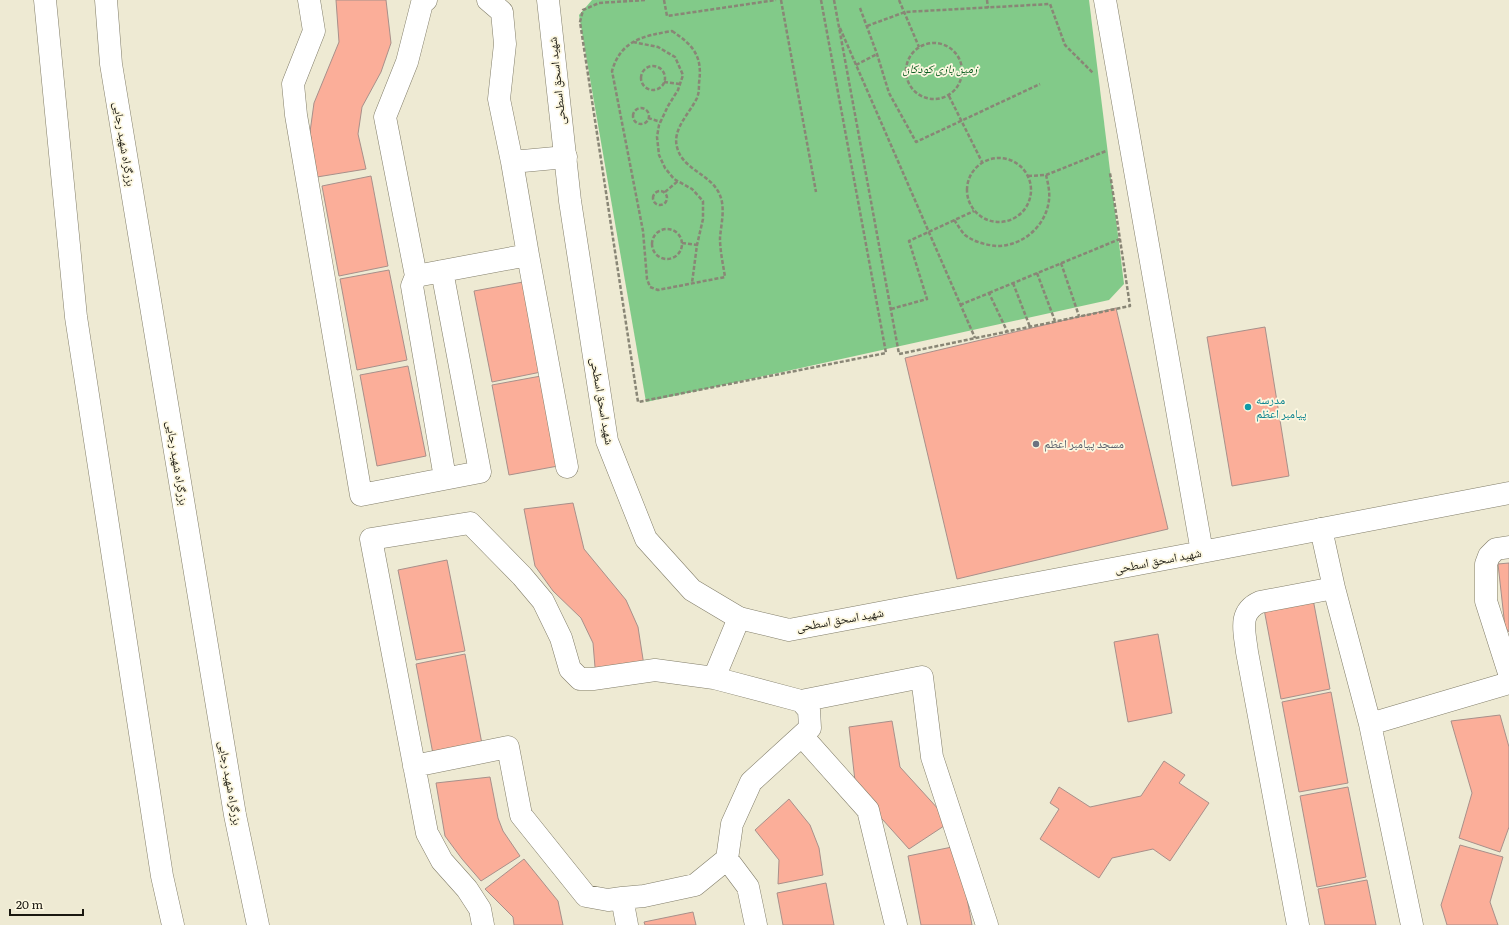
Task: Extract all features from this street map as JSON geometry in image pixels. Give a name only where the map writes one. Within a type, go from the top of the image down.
[{"type":"main road","points":[[45,0],[76,317],[162,876],[173,925]]},
{"type":"main road","name":"بزرگراه شهید رجایی","points":[[106,0],[113,80],[235,815],[258,925]]},
{"type":"main road","points":[[309,0],[314,31],[293,84],[296,115],[361,495],[480,472],[442,271]]},
{"type":"main road","points":[[488,0],[502,12],[505,44],[499,99],[512,162],[567,467]]},
{"type":"main road","name":"شهید اسحق اسطحی","points":[[548,0],[570,201],[607,441],[646,538],[692,590],[739,618],[789,630],[1509,493]]},
{"type":"main road","points":[[1105,0],[1202,552]]},
{"type":"main road","points":[[421,1],[408,62],[385,116],[416,276],[412,286],[446,478]]},
{"type":"main road","points":[[512,162],[566,157]]},
{"type":"main road","points":[[416,276],[528,255]]},
{"type":"main road","points":[[483,925],[480,909],[467,889],[442,861],[427,833],[371,539],[470,523],[522,576],[543,601],[561,638],[570,669],[580,679],[592,679],[655,670],[714,678],[801,701],[922,676],[932,757],[987,925]]},
{"type":"main road","points":[[1320,529],[1370,724],[1412,925]]},
{"type":"main road","points":[[1509,547],[1496,549],[1489,556],[1486,564],[1486,601],[1509,673]]},
{"type":"main road","points":[[1298,925],[1243,622],[1253,605],[1260,602],[1334,588]]},
{"type":"main road","points":[[714,678],[739,618]]},
{"type":"main road","points":[[1370,724],[1509,683]]},
{"type":"main road","points":[[756,925],[748,887],[728,859],[732,824],[751,782],[810,728],[809,710],[801,701]]},
{"type":"main road","points":[[802,736],[868,810],[896,925]]},
{"type":"main road","points":[[414,766],[508,747],[520,815],[586,896],[608,900],[644,896],[695,885],[728,859]]},
{"type":"main road","points":[[622,898],[627,925]]},
{"type":"path","points":[[645,0],[599,3],[583,10],[580,22],[638,402],[886,353],[821,0]]},
{"type":"path","points":[[664,0],[668,16],[776,0]]},
{"type":"path","points":[[780,0],[816,192]]},
{"type":"path","points":[[834,0],[899,354],[1130,306],[1108,166]]},
{"type":"path","points":[[899,0],[920,47]]},
{"type":"path","points":[[987,0],[988,8]]},
{"type":"path","points":[[867,26],[905,12],[1050,4],[1065,45],[1094,73],[1093,66]]},
{"type":"path","points":[[860,8],[877,54],[889,93],[916,142],[1040,84]]},
{"type":"path","points":[[839,24],[975,338]]},
{"type":"path","points":[[672,31],[688,42],[698,59],[701,72],[698,97],[678,130],[676,139],[677,148],[686,163],[713,184],[720,194],[722,207],[721,244],[725,277],[658,290],[650,287],[647,279],[642,231],[612,71],[616,60],[623,50],[633,42],[651,35],[672,31]]},
{"type":"path","points":[[633,42],[658,47],[675,56],[684,75],[659,126],[658,137],[659,155],[665,168],[674,179],[692,189],[703,201],[703,219],[697,245],[692,283]]},
{"type":"path","points":[[929,43],[938,43],[948,46],[956,53],[961,61],[961,81],[956,90],[949,96],[939,100],[930,100],[920,96],[913,90],[908,82],[905,72],[907,62],[912,54],[920,47],[929,43]]},
{"type":"path","points":[[856,64],[877,54]]},
{"type":"path","points":[[651,67],[657,67],[662,70],[665,76],[664,82],[657,90],[651,90],[646,88],[642,82],[642,76],[645,70],[651,67]]},
{"type":"path","points":[[664,82],[680,84]]},
{"type":"path","points":[[949,96],[960,121],[982,162]]},
{"type":"path","points":[[639,109],[644,110],[648,113],[648,118],[646,123],[641,124],[633,119],[633,114],[639,109]]},
{"type":"path","points":[[648,118],[661,122]]},
{"type":"path","points":[[1105,144],[1107,159]]},
{"type":"path","points":[[1028,176],[1046,176],[1106,151]]},
{"type":"path","points":[[1003,157],[1013,160],[1022,167],[1028,176],[1031,187],[1030,199],[1025,210],[1016,218],[1005,222],[994,222],[983,218],[974,211],[968,201],[966,190],[968,179],[973,169],[982,162],[992,158],[1003,157]]},
{"type":"path","points":[[954,220],[966,235],[990,246],[1003,246],[1016,243],[1035,230],[1042,221],[1047,210],[1049,199],[1046,176]]},
{"type":"path","points":[[665,192],[678,181]]},
{"type":"path","points":[[662,190],[665,192],[668,197],[666,202],[662,205],[657,205],[652,198],[654,193],[662,190]]},
{"type":"path","points":[[890,309],[927,299],[909,241],[974,211]]},
{"type":"path","points":[[669,229],[680,236],[682,243],[681,249],[677,255],[672,258],[665,259],[659,257],[652,246],[653,239],[657,234],[662,230],[669,229]]},
{"type":"path","points":[[960,305],[1120,239]]},
{"type":"path","points":[[682,243],[697,245]]},
{"type":"path","points":[[1061,263],[1079,316]]},
{"type":"path","points":[[1037,273],[1055,321]]},
{"type":"path","points":[[1013,283],[1030,326]]},
{"type":"path","points":[[989,292],[1007,331]]},
{"type":"green space","name":"زمین بازی کودکان","points":[[592,0],[1089,0],[1124,284],[1109,300],[646,402],[579,15]]},
{"type":"building","points":[[336,0],[386,0],[391,43],[381,72],[362,107],[358,134],[366,169],[317,177],[310,132],[314,103],[339,42]]},
{"type":"building","points":[[371,176],[388,266],[339,276],[322,186]]},
{"type":"building","points":[[389,270],[407,360],[357,370],[340,279]]},
{"type":"building","points":[[523,282],[541,372],[492,382],[474,291]]},
{"type":"building","name":"مسجد پیامبر اعظم","points":[[1116,308],[1168,529],[957,579],[905,358]]},
{"type":"building","name":"مدرسه پیامبر اعظم","points":[[1265,327],[1289,476],[1232,486],[1207,337]]},
{"type":"building","points":[[408,366],[426,456],[377,466],[360,375]]},
{"type":"building","points":[[541,376],[558,466],[509,475],[492,385]]},
{"type":"building","points":[[573,503],[584,549],[626,600],[638,627],[645,672],[596,679],[593,643],[581,618],[553,591],[535,566],[524,509]]},
{"type":"building","points":[[447,560],[465,651],[416,660],[398,570]]},
{"type":"building","points":[[1509,563],[1509,632],[1505,627],[1498,564]]},
{"type":"building","points":[[1313,599],[1330,689],[1281,699],[1264,609]]},
{"type":"building","points":[[1158,634],[1172,713],[1128,722],[1114,642]]},
{"type":"building","points":[[465,654],[482,744],[433,754],[416,664]]},
{"type":"building","points":[[1331,692],[1348,783],[1299,792],[1282,702]]},
{"type":"building","points":[[1500,715],[1509,747],[1509,827],[1500,852],[1459,838],[1472,793],[1451,721]]},
{"type":"building","points":[[892,721],[900,767],[950,822],[909,849],[856,790],[849,727]]},
{"type":"building","points":[[1164,761],[1185,775],[1179,783],[1209,803],[1170,861],[1153,849],[1112,858],[1099,878],[1040,839],[1059,809],[1050,803],[1059,787],[1090,807],[1141,796]]},
{"type":"building","points":[[490,777],[498,818],[503,831],[520,856],[481,881],[445,836],[436,783]]},
{"type":"building","points":[[1348,787],[1366,877],[1317,887],[1300,796]]},
{"type":"building","points":[[789,799],[810,825],[819,848],[823,875],[778,884],[779,860],[755,830]]},
{"type":"building","points":[[1460,845],[1503,857],[1490,902],[1498,925],[1447,925],[1441,905]]},
{"type":"building","points":[[957,846],[972,925],[921,925],[908,856]]},
{"type":"building","points":[[524,859],[558,901],[563,925],[514,925],[513,917],[485,889]]},
{"type":"building","points":[[1367,880],[1376,925],[1325,925],[1318,889]]},
{"type":"building","points":[[826,883],[834,925],[783,925],[777,893]]},
{"type":"building","points":[[693,912],[696,925],[645,925],[644,922]]},
{"type":"place","name":"مدرسه پیامبر اعظم","points":[[1248,407]]},
{"type":"place","name":"مسجد پیامبر اعظم","points":[[1036,444]]}]
